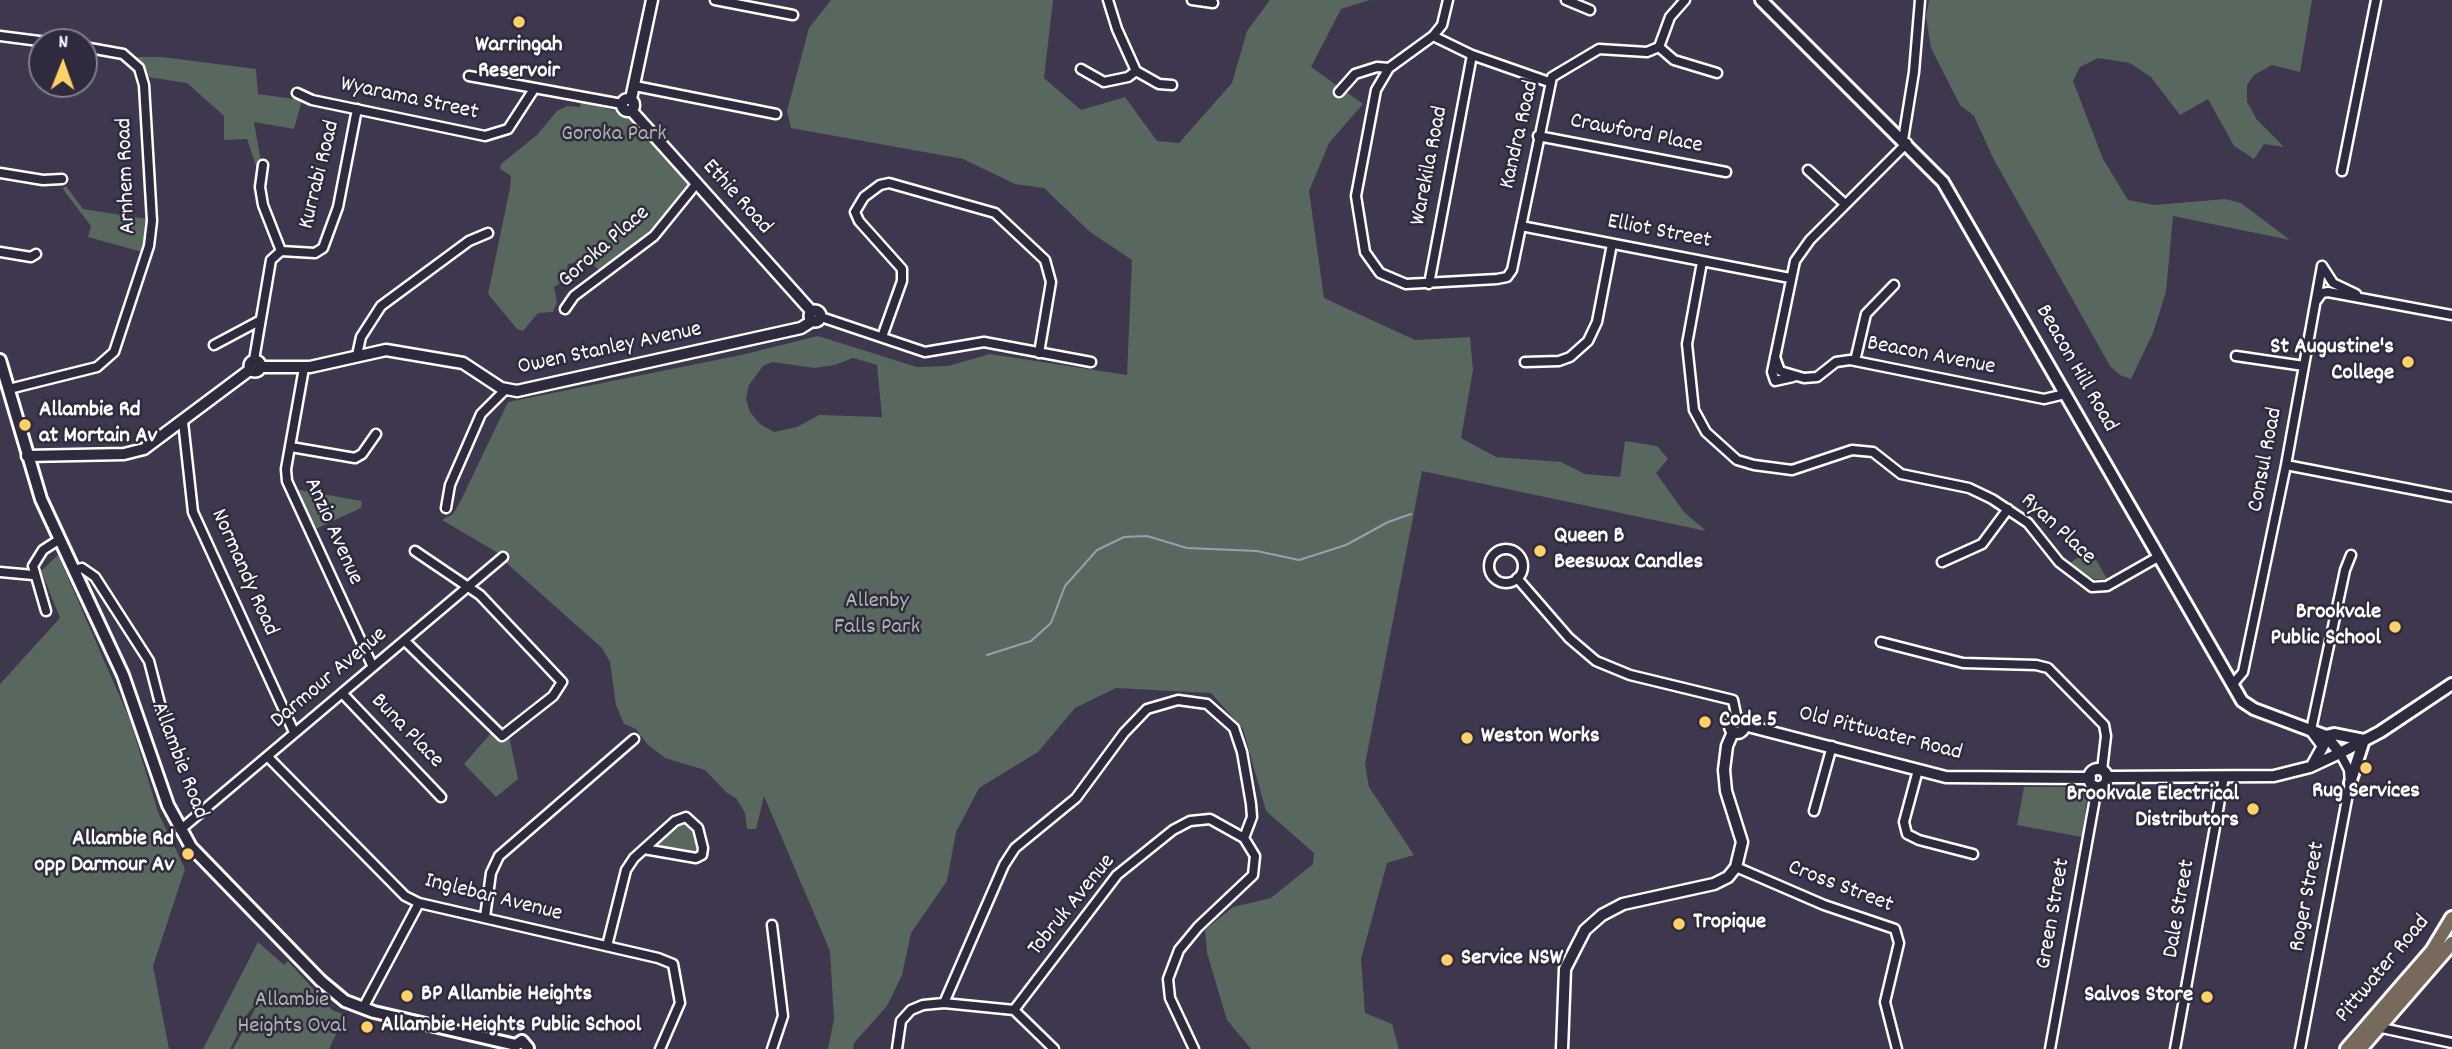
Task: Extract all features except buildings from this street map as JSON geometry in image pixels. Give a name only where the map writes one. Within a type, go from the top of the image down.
[{"type":"highway","name":"Pittwater Road","points":[[2347,1049],[2432,951],[2452,918]]},
{"type":"highway","name":"Pittwater Road","points":[[2360,1049],[2377,1027],[2428,974],[2452,943]]},
{"type":"main road","name":"Beacon Hill Road","points":[[1761,0],[1905,141],[1943,182],[2232,685],[2248,706],[2326,736],[2340,753]]},
{"type":"main road","name":"Allambie Road","points":[[0,360],[27,456],[60,539],[126,684],[167,805],[201,860],[321,981],[345,1001],[363,1009],[516,1047],[522,1041],[530,1049]]},
{"type":"main road","points":[[2340,753],[2452,684]]},
{"type":"main road","points":[[2326,736],[2334,734],[2364,740]]},
{"type":"main road","points":[[2350,783],[2364,740]]},
{"type":"street","points":[[469,76],[628,104],[635,86],[652,0]]},
{"type":"street","points":[[715,0],[793,16]]},
{"type":"street","points":[[1108,0],[1117,29],[1136,71],[1158,84],[1172,85]]},
{"type":"street","points":[[1192,0],[1213,3]]},
{"type":"street","points":[[1429,284],[1406,284],[1380,273],[1365,252],[1360,235],[1357,187],[1376,90],[1389,68],[1433,36],[1442,25],[1448,0]]},
{"type":"street","points":[[1566,0],[1591,10]]},
{"type":"street","points":[[1685,0],[1670,18],[1659,47],[1674,60],[1717,73]]},
{"type":"street","points":[[1905,141],[1920,0]]},
{"type":"street","points":[[2342,172],[2376,0]]},
{"type":"street","points":[[0,36],[28,40]]},
{"type":"street","points":[[1433,36],[1472,55],[1549,82]]},
{"type":"street","name":"Kandra Road","points":[[1429,284],[1497,279],[1510,274],[1549,82],[1560,70],[1599,49],[1647,52],[1659,47]]},
{"type":"street","name":"Arnhem Road","points":[[9,389],[97,367],[114,352],[149,246],[152,208],[144,85],[139,68],[123,54],[98,50]]},
{"type":"street","name":"Warekila Road","points":[[1429,284],[1472,55]]},
{"type":"street","points":[[1339,92],[1355,75],[1377,67],[1389,68]]},
{"type":"street","points":[[1081,69],[1104,82],[1128,76],[1136,71]]},
{"type":"street","points":[[635,86],[776,114]]},
{"type":"street","name":"Wyarama Street","points":[[297,93],[313,100],[454,131],[494,136],[514,123],[534,89]]},
{"type":"street","name":"Ethie Road","points":[[628,104],[815,317]]},
{"type":"street","name":"Kurrabi Road","points":[[281,251],[315,253],[323,248],[338,207],[357,109]]},
{"type":"street","name":"Crawford Place","points":[[1538,136],[1726,172]]},
{"type":"street","name":"Beacon Avenue","points":[[1905,141],[1804,246],[1790,278],[1775,357],[1778,369],[1793,377],[1811,379],[1836,362],[1855,361],[2044,399],[2065,394]]},
{"type":"street","points":[[255,366],[259,321],[271,260],[281,251],[263,205],[260,187],[264,165]]},
{"type":"street","points":[[1808,170],[1845,204]]},
{"type":"street","points":[[0,173],[43,180],[62,179]]},
{"type":"street","name":"Goroka Place","points":[[565,309],[573,296],[654,236],[697,183]]},
{"type":"street","points":[[882,337],[902,281],[902,269],[859,221],[855,212],[864,197],[880,185],[889,183],[995,213],[1045,260],[1051,282],[1039,353]]},
{"type":"street","name":"Elliot Street","points":[[1521,226],[1790,278]]},
{"type":"street","points":[[357,355],[361,337],[381,306],[469,241],[488,233]]},
{"type":"street","points":[[1525,362],[1559,361],[1570,357],[1588,341],[1597,322],[1612,244]]},
{"type":"street","points":[[0,251],[31,257],[36,254]]},
{"type":"street","name":"Ryan Place","points":[[1702,262],[1687,344],[1694,410],[1701,426],[1731,455],[1754,465],[1792,470],[1852,450],[1868,450],[1901,474],[1978,491],[2008,509],[2032,527],[2059,562],[2092,587],[2106,586],[2158,556]]},
{"type":"street","name":"Consul Road","points":[[2232,685],[2244,672],[2286,465],[2322,266],[2333,283],[2363,297]]},
{"type":"street","points":[[1855,361],[1867,314],[1894,285]]},
{"type":"street","points":[[2317,300],[2325,292],[2452,315]]},
{"type":"street","points":[[815,317],[931,353],[978,342],[1091,362]]},
{"type":"street","name":"Owen Stanley Avenue","points":[[446,508],[450,485],[481,414],[505,390],[517,391],[783,332],[805,326],[815,317]]},
{"type":"street","points":[[214,345],[259,321]]},
{"type":"street","points":[[27,456],[134,452],[152,444],[183,422],[255,366],[303,368],[386,350],[468,365],[505,390]]},
{"type":"street","points":[[2236,356],[2304,366]]},
{"type":"street","name":"Anzio Avenue","points":[[303,368],[287,481],[372,665]]},
{"type":"street","name":"Normandy Road","points":[[183,422],[193,512],[294,732]]},
{"type":"street","points":[[291,447],[355,458],[362,454],[376,434]]},
{"type":"street","points":[[2286,465],[2452,497]]},
{"type":"street","points":[[1942,562],[1982,544],[2008,509]]},
{"type":"street","points":[[46,611],[33,575],[37,556],[60,539]]},
{"type":"street","points":[[1504,550],[1515,552],[1522,565],[1517,578],[1504,583],[1494,578],[1489,567],[1493,555],[1504,550]]},
{"type":"street","points":[[405,641],[498,735],[507,735],[553,696],[562,682],[552,668],[470,587],[415,551]]},
{"type":"street","points":[[2310,767],[2323,746],[2311,730],[2345,570],[2351,555]]},
{"type":"street","name":"Darmour Avenue","points":[[180,830],[503,557]]},
{"type":"street","points":[[74,570],[82,568],[95,577],[149,661],[164,719]]},
{"type":"street","points":[[0,572],[33,575]]},
{"type":"street","points":[[1517,578],[1569,638],[1596,661],[1630,674],[1733,700],[1740,722],[1731,724],[1733,732],[1727,746],[1724,770],[1727,792],[1742,842],[1736,867],[1728,877],[1714,884],[1623,904],[1602,915],[1585,930],[1565,969],[1562,1049]]},
{"type":"street","points":[[1881,642],[1963,663],[2036,665],[2048,668],[2106,728],[2104,785],[2093,783]]},
{"type":"street","name":"Buna Place","points":[[342,693],[442,797]]},
{"type":"street","points":[[944,1003],[1004,865],[1015,848],[1076,798],[1124,733],[1147,709],[1178,700],[1207,704],[1234,728],[1242,752],[1252,817],[1244,838],[1255,856],[1253,875],[1198,927],[1180,950],[1168,979],[1170,998],[1194,1049]]},
{"type":"street","name":"Old Pittwater Road","points":[[1740,722],[1918,770],[1965,779],[2093,783]]},
{"type":"street","points":[[485,917],[491,873],[499,856],[634,739]]},
{"type":"street","points":[[1814,811],[1832,746]]},
{"type":"street","points":[[2104,774],[2274,776],[2310,767],[2340,753]]},
{"type":"street","name":"Roger Street","points":[[2300,1049],[2350,783],[2348,770],[2340,753]]},
{"type":"street","name":"Inglebar Avenue","points":[[268,757],[405,896],[419,903],[666,960],[673,964],[680,1003],[660,1049]]},
{"type":"street","points":[[1918,770],[1904,822],[1907,834],[1973,855]]},
{"type":"street","name":"Dale Street","points":[[2175,1049],[2224,777]]},
{"type":"street","name":"Green Street","points":[[2050,1049],[2093,783]]},
{"type":"street","points":[[607,946],[626,870],[644,849],[675,821],[686,817],[698,828],[703,848],[702,855],[696,858],[644,849]]},
{"type":"street","name":"Tobruk Avenue","points":[[1014,1010],[1117,875],[1173,830],[1190,821],[1210,819],[1244,838]]},
{"type":"street","name":"Cross Street","points":[[1736,867],[1824,905],[1895,929],[1899,943],[1885,1002],[1897,1049]]},
{"type":"street","points":[[363,1009],[365,999],[419,903]]},
{"type":"street","points":[[772,925],[783,1016],[772,1049]]},
{"type":"street","points":[[897,1049],[901,1021],[911,1010],[923,1005],[944,1003],[1014,1010],[1054,1049]]},
{"type":"street","points":[[2377,1027],[2452,1043]]},
{"type":"street","points":[[2430,1049],[2432,1039]]},
{"type":"green space","name":"Allenby Falls Park","points":[[831,0],[1053,0],[1044,78],[1081,110],[1125,97],[1157,141],[1179,143],[1232,83],[1247,31],[1270,0],[1370,0],[1341,9],[1311,67],[1363,104],[1329,143],[1309,191],[1324,298],[1415,340],[1470,337],[1473,370],[1461,438],[1496,457],[1561,462],[1585,474],[1620,477],[1625,441],[1657,446],[1668,459],[1656,473],[1684,512],[1706,531],[1422,471],[1365,764],[1369,787],[1414,855],[1387,863],[1361,959],[1365,1013],[1392,1024],[1399,1049],[1251,1049],[1227,1020],[1207,953],[1205,930],[1233,907],[1271,898],[1313,864],[1314,853],[1266,811],[1243,729],[1211,693],[1116,688],[1075,708],[1038,752],[979,788],[956,832],[947,881],[911,933],[902,975],[887,1006],[854,1043],[853,1049],[828,1049],[834,1019],[830,951],[764,796],[756,829],[747,829],[745,813],[736,798],[727,793],[705,770],[665,758],[647,744],[636,729],[624,724],[616,705],[610,662],[602,648],[512,568],[505,561],[505,553],[498,553],[442,520],[453,514],[460,502],[508,402],[741,355],[818,336],[917,367],[948,366],[990,354],[1127,375],[1132,260],[1090,232],[1044,188],[1015,184],[963,159],[791,128],[787,111],[809,28]],"holes":[[[853,358],[877,365],[882,417],[819,415],[797,427],[774,432],[760,424],[750,412],[746,399],[749,385],[763,366],[772,362],[815,368],[835,365]]]},
{"type":"green space","points":[[1929,0],[2312,0],[2300,72],[2272,65],[2254,75],[2247,85],[2247,102],[2257,120],[2284,147],[2264,144],[2254,159],[2234,146],[2208,99],[2180,115],[2151,77],[2130,63],[2098,58],[2080,67],[2073,81],[2103,159],[2128,200],[2155,205],[2225,199],[2241,203],[2290,240],[2173,216],[2166,292],[2153,333],[2131,379],[2120,375],[2110,366],[1993,158],[1974,116],[1960,105],[1931,48],[1926,17]]},
{"type":"green space","points":[[127,57],[162,57],[256,69],[258,94],[302,100],[294,129],[254,122],[262,167],[257,169],[247,139],[224,140],[224,116],[187,83],[141,76]]},
{"type":"green space","name":"Goroka Park","points":[[581,102],[627,114],[691,185],[648,236],[601,271],[587,261],[568,264],[565,280],[554,287],[557,302],[553,312],[538,313],[523,331],[517,329],[488,294],[510,188],[511,176],[500,169],[501,164],[537,135],[557,111],[567,106],[580,107]]},
{"type":"green space","points":[[66,186],[83,209],[147,219],[142,252],[88,237],[91,226],[65,192],[63,188]]},
{"type":"green space","points":[[294,489],[362,501],[361,508],[313,530]]},
{"type":"green space","points":[[2090,549],[2107,579],[2094,579],[2070,563]]},
{"type":"green space","points":[[58,555],[130,720],[158,812],[185,869],[153,966],[169,1049],[0,1049],[0,684],[60,618],[41,571]]},
{"type":"green space","points":[[491,733],[500,738],[509,736],[518,779],[496,797],[464,764]]},
{"type":"green space","points":[[2024,787],[2079,787],[2088,791],[2082,837],[2017,825]]},
{"type":"green space","points":[[684,820],[696,831],[700,853],[654,847]]},
{"type":"green space","name":"Allambie Heights Oval","points":[[258,942],[284,965],[288,961],[332,1010],[345,1015],[329,1049],[233,1049],[261,998],[248,1013],[230,1049],[203,1049]]},
{"type":"waterway","points":[[987,655],[1031,641],[1051,623],[1065,586],[1097,550],[1124,537],[1147,536],[1187,548],[1257,551],[1299,560],[1346,545],[1388,522],[1411,514]]},
{"type":"place","name":"Warringah Reservoir","points":[[519,22]]},
{"type":"place","name":"St Augustine's College","points":[[2408,362]]},
{"type":"place","name":"Allambie Rd at Mortain Av","points":[[25,425]]},
{"type":"place","name":"Queen B Beeswax Candles","points":[[1540,551]]},
{"type":"place","name":"Brookvale Public School","points":[[2395,627]]},
{"type":"place","name":"Code 5","points":[[1705,722]]},
{"type":"place","name":"Weston Works","points":[[1467,738]]},
{"type":"place","name":"Rug Services","points":[[2366,768]]},
{"type":"place","name":"Brookvale Electrical Distributors","points":[[2253,809]]},
{"type":"place","name":"Allambie Rd opp Darmour Av","points":[[188,854]]},
{"type":"place","name":"Tropique","points":[[1679,924]]},
{"type":"place","name":"Service NSW","points":[[1447,960]]},
{"type":"place","name":"BP Allambie Heights","points":[[407,996]]},
{"type":"place","name":"Salvos Store","points":[[2207,997]]},
{"type":"place","name":"Allambie Heights Public School","points":[[367,1027]]}]
